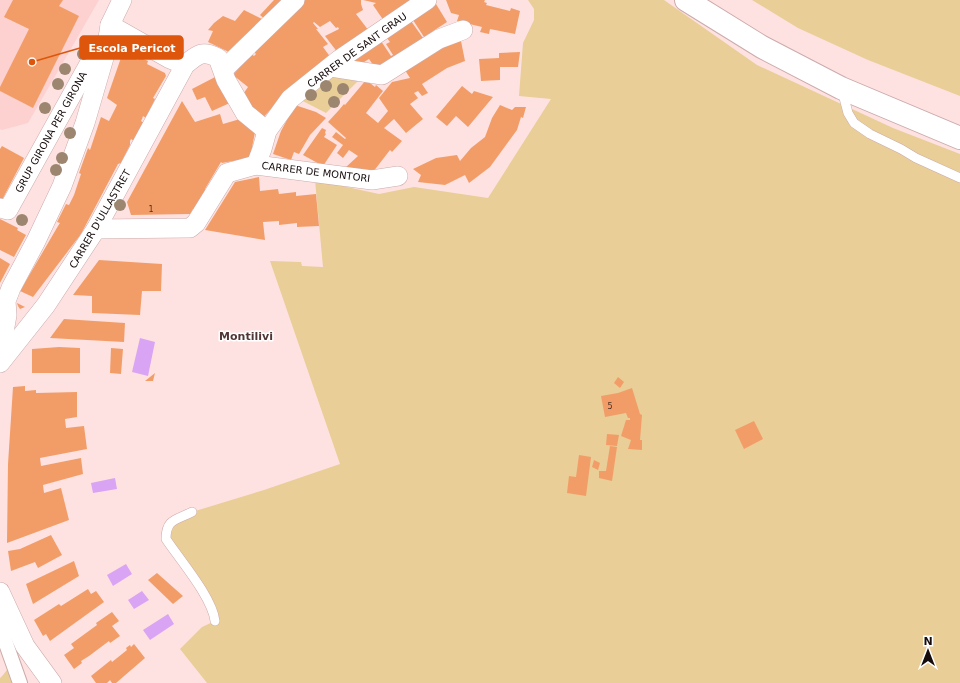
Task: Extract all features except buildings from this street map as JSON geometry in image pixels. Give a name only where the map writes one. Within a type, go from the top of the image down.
[{"type":"main road","points":[[686,0],[762,47],[841,88],[960,138]]},
{"type":"street","points":[[0,355],[7,315],[6,301],[62,186],[85,122],[106,52],[110,25],[122,0]]},
{"type":"street","points":[[224,70],[295,0]]},
{"type":"street","name":"CARRER DE SANT GRAU","points":[[256,165],[267,131],[290,99],[331,67],[426,0]]},
{"type":"street","points":[[110,25],[170,59],[192,59],[210,54],[218,58],[224,70],[226,80],[245,113],[267,131]]},
{"type":"street","name":"GRUP GIRONA PER GIRONA","points":[[0,208],[8,210],[110,25]]},
{"type":"street","points":[[331,67],[382,75],[440,39],[463,30]]},
{"type":"street","name":"CARRER D'ULLASTRET","points":[[0,363],[16,346],[46,305],[96,229],[192,59]]},
{"type":"street","points":[[61,114],[74,116],[85,122]]},
{"type":"street","name":"CARRER DE MONTORI","points":[[96,229],[190,228],[196,223],[227,174],[256,165],[372,180],[398,176]]},
{"type":"street","points":[[0,592],[16,630],[25,646],[38,666],[52,683]]},
{"type":"street","points":[[0,597],[4,638],[20,683]]},
{"type":"lane","points":[[841,88],[848,113],[854,123],[870,134],[916,158],[960,178]]},
{"type":"lane","points":[[192,512],[171,522],[166,529],[166,539],[204,594],[214,612],[215,621]]},
{"type":"shaded area","points":[[0,0],[99,0],[28,123],[2,130],[0,129]]},
{"type":"shaded area","points":[[528,0],[664,0],[757,65],[893,128],[960,154],[960,683],[207,683],[180,649],[202,627],[215,621],[166,539],[171,522],[192,512],[264,490],[340,464],[270,261],[301,262],[302,266],[323,267],[315,180],[379,194],[414,187],[488,198],[551,99],[519,96],[523,43],[534,20],[534,9]]},
{"type":"shaded area","points":[[752,0],[960,0],[960,96],[868,60],[798,28]]},
{"type":"shaded area","points":[[331,68],[363,76],[326,113],[295,97]]},
{"type":"shaded area","points":[[140,338],[155,342],[148,376],[132,372]]},
{"type":"shaded area","points":[[115,478],[117,489],[93,493],[91,483]]},
{"type":"shaded area","points":[[126,564],[132,574],[113,586],[107,575]]},
{"type":"shaded area","points":[[142,591],[149,600],[134,609],[128,600]]},
{"type":"shaded area","points":[[168,614],[174,624],[150,640],[143,630]]},
{"type":"shaded area","points":[[10,666],[28,683],[0,683],[0,678]]},
{"type":"place","name":"Escola Pericot","points":[[32,62]]},
{"type":"district","name":"Montilivi","points":[[246,336]]}]
